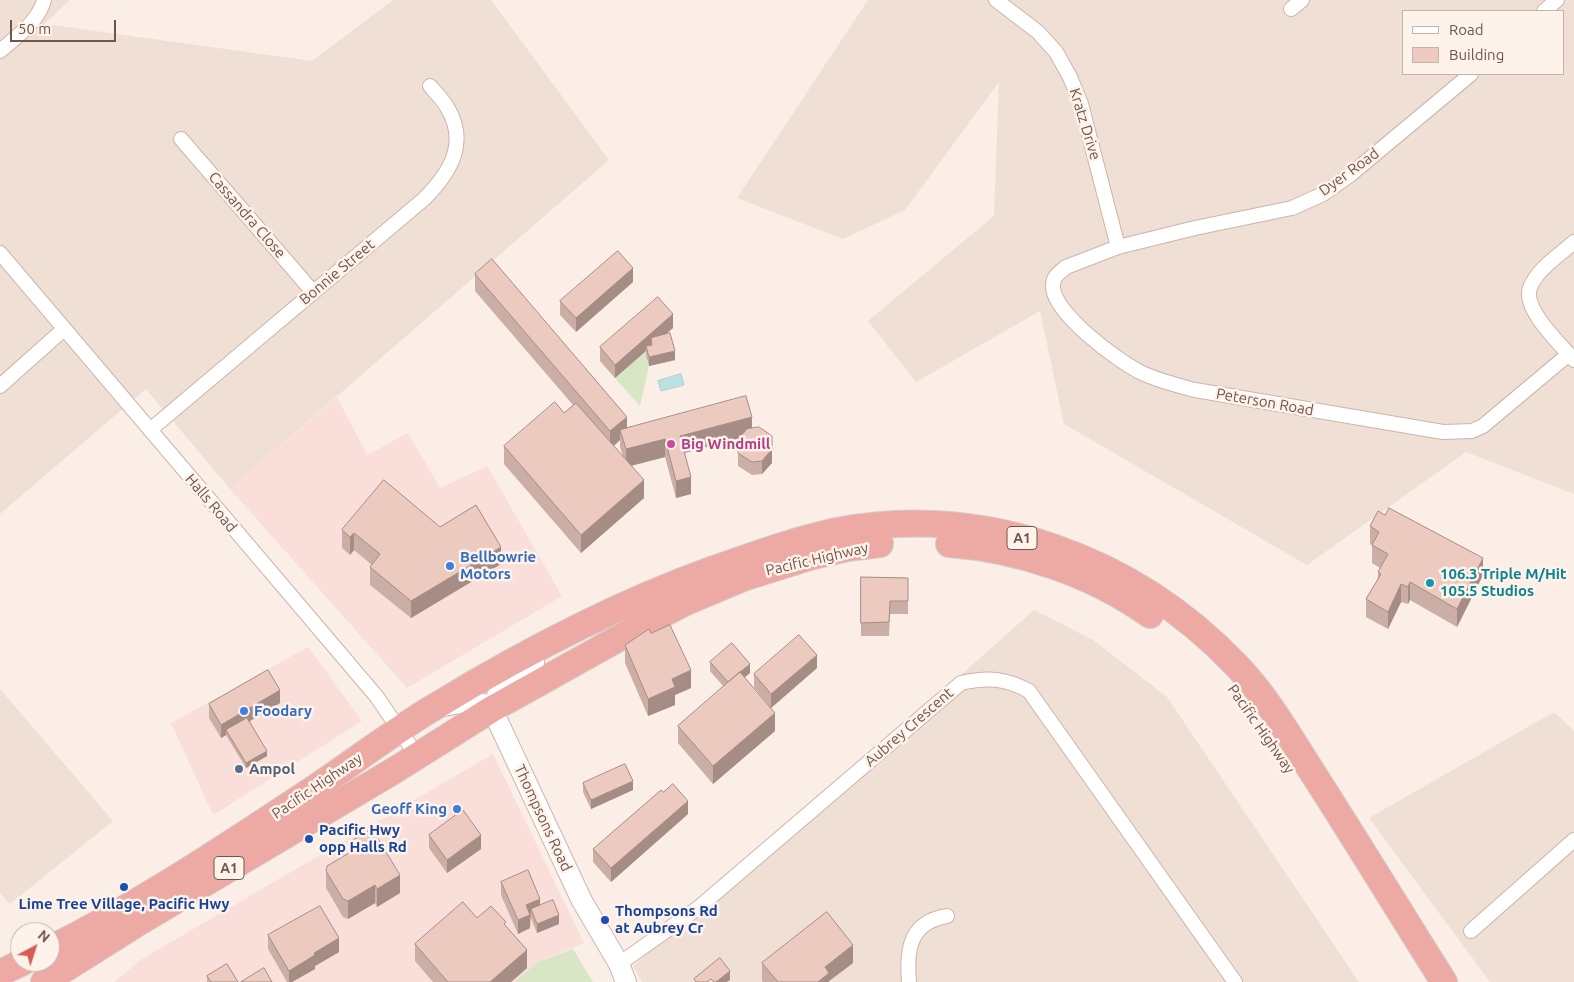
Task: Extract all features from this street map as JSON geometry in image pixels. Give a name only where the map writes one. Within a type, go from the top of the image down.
[{"type":"highway","name":"Pacific Highway","points":[[60,943],[162,887],[228,846],[432,708],[490,674],[630,602],[779,546],[815,537],[854,529],[910,524],[946,525],[994,531],[1054,547],[1094,562],[1128,579],[1159,599],[1212,641],[1240,668],[1285,729],[1444,982]]},
{"type":"highway","name":"Pacific Highway","points":[[44,982],[141,921],[492,709],[686,602],[743,578],[813,556],[847,548],[912,542],[964,545],[1030,559],[1056,567],[1090,581],[1145,611],[1195,650],[1224,677],[1265,731],[1422,982]]},
{"type":"street","points":[[0,50],[38,15],[44,0]]},
{"type":"street","name":"Kratz Drive","points":[[996,0],[1038,32],[1056,52],[1070,76],[1081,104],[1118,248]]},
{"type":"street","points":[[1291,9],[1302,0]]},
{"type":"street","points":[[1545,10],[1557,0]]},
{"type":"street","name":"Dyer Road","points":[[1118,248],[1195,228],[1292,208],[1323,194],[1350,175],[1470,75]]},
{"type":"street","name":"Bonnie Street","points":[[150,430],[424,199],[447,172],[457,145],[457,132],[447,107],[430,86]]},
{"type":"street","name":"Cassandra Close","points":[[181,139],[313,292]]},
{"type":"street","points":[[1572,357],[1541,321],[1530,301],[1529,293],[1532,283],[1539,273],[1574,242]]},
{"type":"street","name":"Peterson Road","points":[[1118,248],[1066,267],[1054,278],[1055,294],[1066,312],[1079,327],[1097,344],[1117,358],[1140,372],[1165,382],[1195,390],[1429,430],[1458,432],[1472,430],[1489,422],[1572,357]]},
{"type":"street","name":"Halls Road","points":[[0,253],[378,697],[417,756]]},
{"type":"street","points":[[0,386],[64,329]]},
{"type":"street","name":"Pacific Highway","points":[[492,709],[503,684],[549,652],[584,624]]},
{"type":"street","name":"Aubrey Crescent","points":[[622,973],[961,683],[977,679],[994,679],[1012,682],[1029,691],[1235,982]]},
{"type":"street","points":[[432,708],[476,701],[492,709]]},
{"type":"street","name":"Thompsons Road","points":[[492,709],[578,892],[622,973]]},
{"type":"street","points":[[1471,931],[1574,840]]},
{"type":"street","points":[[909,982],[907,967],[910,947],[915,934],[933,918],[947,916]]},
{"type":"shaded area","points":[[0,0],[70,0],[44,24],[312,61],[393,0],[491,0],[609,160],[230,489],[146,389],[0,514]]},
{"type":"shaded area","points":[[868,0],[1574,0],[1574,494],[1466,452],[1307,565],[1064,424],[1040,311],[916,382],[868,321],[994,216],[999,82],[905,210],[843,239],[737,198]]},
{"type":"shaded area","points":[[337,397],[367,455],[408,433],[440,488],[487,466],[562,596],[407,688],[230,489]]},
{"type":"shaded area","points":[[1034,610],[1093,640],[1167,697],[1359,982],[642,982],[633,966]]},
{"type":"shaded area","name":"Ampol","points":[[308,647],[362,721],[213,815],[171,723]]},
{"type":"shaded area","points":[[0,689],[113,821],[10,904],[0,893]]},
{"type":"shaded area","points":[[1554,712],[1574,731],[1574,982],[1490,982],[1369,818]]},
{"type":"shaded area","points":[[493,754],[584,943],[538,962],[514,982],[114,982],[142,959]]},
{"type":"green space","points":[[651,347],[646,355],[649,366],[640,406],[615,378]]},
{"type":"green space","points":[[573,949],[593,982],[514,982],[538,962]]},
{"type":"water","points":[[681,374],[684,385],[661,391],[658,381]]},
{"type":"building","points":[[618,251],[633,268],[576,318],[560,301]]},
{"type":"building","points":[[492,259],[627,417],[610,431],[475,274]]},
{"type":"building","points":[[658,297],[673,314],[615,365],[600,347]]},
{"type":"building","points":[[670,333],[675,351],[649,357],[646,346],[652,345],[651,338]]},
{"type":"building","points":[[746,396],[752,417],[680,436],[691,477],[676,481],[665,439],[626,449],[620,430]]},
{"type":"building","points":[[555,402],[564,413],[576,403],[644,480],[581,535],[504,446]]},
{"type":"building","points":[[759,427],[772,436],[772,449],[762,461],[752,462],[738,453],[738,439],[747,429]]},
{"type":"building","points":[[384,480],[440,527],[476,505],[501,547],[411,601],[370,567],[380,554],[354,533],[350,537],[342,530]]},
{"type":"building","name":"106.3 Triple M/Hit 105.5 Studios","points":[[1389,508],[1483,558],[1457,609],[1410,582],[1408,587],[1401,584],[1388,612],[1366,599],[1381,574],[1378,572],[1388,554],[1372,545],[1379,532],[1370,526],[1378,511],[1385,515]]},
{"type":"building","points":[[861,577],[908,578],[908,601],[890,601],[889,622],[861,623]]},
{"type":"building","points":[[670,625],[691,670],[672,679],[675,687],[648,699],[625,645],[649,629],[651,633]]},
{"type":"building","points":[[799,635],[817,655],[771,694],[754,674]]},
{"type":"building","points":[[732,643],[750,664],[728,682],[710,662]]},
{"type":"building","points":[[268,670],[280,690],[221,725],[209,704]]},
{"type":"building","points":[[740,672],[775,713],[713,766],[678,726]]},
{"type":"building","points":[[247,718],[267,751],[246,763],[226,730]]},
{"type":"building","points":[[625,764],[633,781],[591,800],[583,783]]},
{"type":"building","points":[[673,784],[688,801],[611,868],[593,849],[661,790],[663,792]]},
{"type":"building","points":[[463,810],[481,835],[447,860],[429,835]]},
{"type":"building","points":[[372,829],[400,875],[377,889],[375,885],[348,901],[343,899],[326,871],[327,866],[354,850],[350,842]]},
{"type":"building","points":[[528,870],[540,899],[526,905],[530,915],[518,920],[501,882]]},
{"type":"building","points":[[553,900],[559,915],[537,924],[531,909]]},
{"type":"building","points":[[463,902],[477,918],[491,906],[527,950],[490,982],[448,982],[415,944]]},
{"type":"building","points":[[320,906],[339,938],[289,971],[268,935]]},
{"type":"building","points":[[827,912],[853,945],[825,967],[829,973],[818,982],[778,982],[762,963]]},
{"type":"building","points":[[720,958],[730,971],[716,982],[711,979],[707,982],[696,982],[694,979]]},
{"type":"building","points":[[227,964],[238,982],[211,982],[207,976]]},
{"type":"building","points":[[264,968],[272,982],[241,982]]},
{"type":"place","name":"Big Windmill","points":[[671,444]]},
{"type":"place","name":"Bellbowrie Motors","points":[[450,566]]},
{"type":"place","name":"106.3 Triple M/Hit 105.5 Studios","points":[[1430,583]]},
{"type":"place","name":"Foodary","points":[[244,711]]},
{"type":"place","name":"Ampol","points":[[239,769]]},
{"type":"place","name":"Geoff King","points":[[457,809]]},
{"type":"place","name":"Pacific Hwy opp Halls Rd","points":[[309,839]]},
{"type":"place","name":"Lime Tree Village, Pacific Hwy","points":[[124,887]]},
{"type":"place","name":"Thompsons Rd at Aubrey Cr","points":[[605,920]]}]
